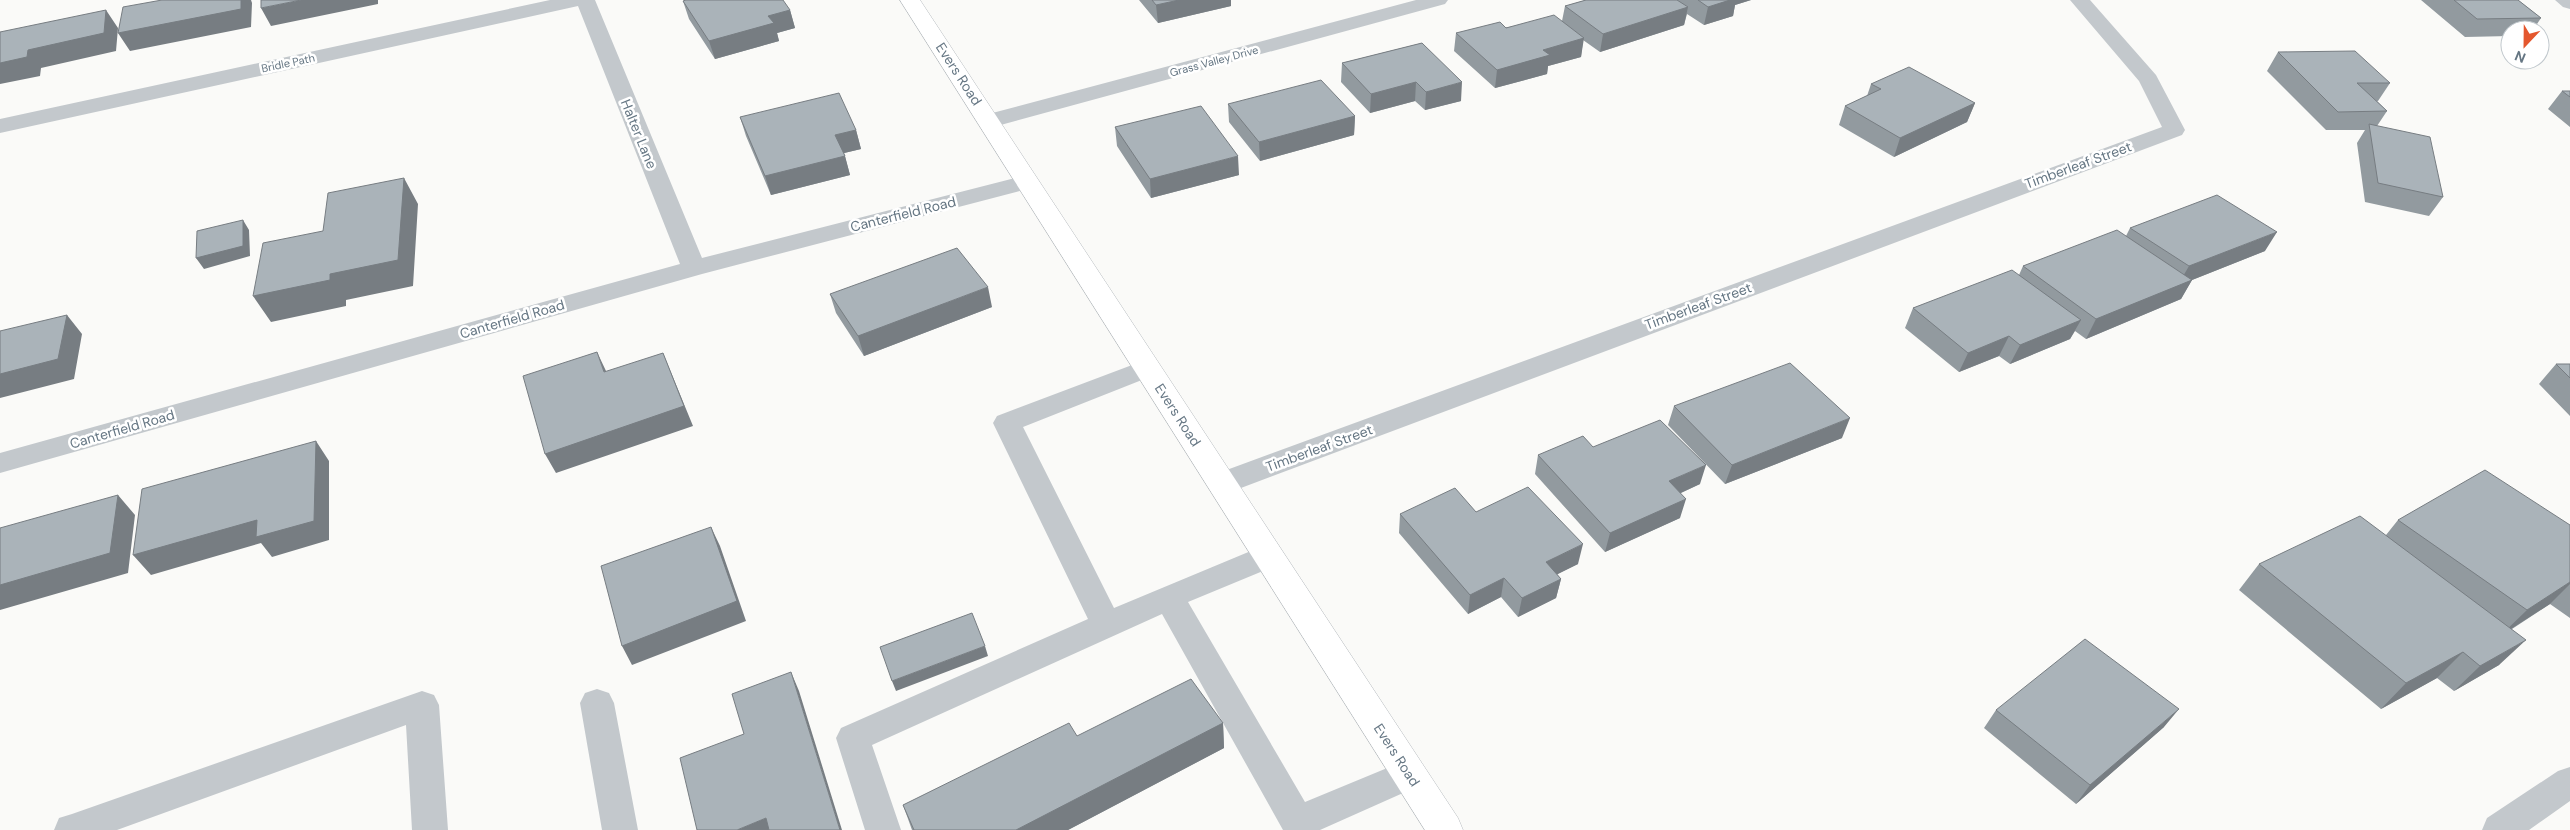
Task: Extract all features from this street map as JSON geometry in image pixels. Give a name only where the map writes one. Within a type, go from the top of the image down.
[{"type":"main road","name":"Evers Road","points":[[910,0],[1445,830]]},
{"type":"street","name":"Bridle Path","points":[[0,126],[577,0]]},
{"type":"street","name":"Halter Lane","points":[[585,0],[694,268]]},
{"type":"street","name":"Grass Valley Drive","points":[[989,121],[1438,0]]},
{"type":"street","name":"Timberleaf Street","points":[[1223,483],[2174,130],[2149,79],[2080,0]]},
{"type":"street","points":[[2566,0],[2570,3]]},
{"type":"street","name":"Canterfield Road","points":[[0,463],[694,268],[1026,182]]},
{"type":"street","points":[[1107,625],[1007,423],[1148,368]]},
{"type":"street","points":[[883,830],[853,738],[1169,597],[1269,556]]},
{"type":"street","points":[[1169,597],[1300,826],[1409,774]]},
{"type":"street","points":[[597,703],[620,830]]},
{"type":"street","points":[[72,830],[422,706],[430,830]]},
{"type":"street","points":[[2500,830],[2570,782]]},
{"type":"building","points":[[162,0],[241,0],[241,9],[118,33],[123,7]]},
{"type":"building","points":[[261,0],[301,0],[261,8]]},
{"type":"building","points":[[783,0],[790,10],[768,16],[774,23],[709,41],[683,1]]},
{"type":"building","points":[[1152,0],[1179,0],[1156,5]]},
{"type":"building","points":[[1586,0],[1677,0],[1688,7],[1603,34],[1565,6]]},
{"type":"building","points":[[1698,0],[1730,0],[1708,7]]},
{"type":"building","points":[[2454,0],[2518,0],[2541,18],[2477,19]]},
{"type":"building","points":[[106,10],[104,33],[28,50],[27,57],[0,63],[0,32]]},
{"type":"building","points":[[1554,15],[1584,38],[1543,50],[1550,55],[1497,70],[1456,33],[1500,22],[1506,28]]},
{"type":"building","points":[[1422,43],[1462,82],[1426,92],[1416,82],[1371,94],[1342,63]]},
{"type":"building","points":[[2355,51],[2390,83],[2357,83],[2387,111],[2338,112],[2278,52]]},
{"type":"building","points":[[1909,67],[1975,103],[1900,138],[1845,106],[1881,89],[1871,84]]},
{"type":"building","points":[[1321,80],[1355,116],[1259,142],[1228,104]]},
{"type":"building","points":[[2562,91],[2570,91],[2570,97]]},
{"type":"building","points":[[839,93],[856,130],[835,135],[845,156],[765,176],[740,117]]},
{"type":"building","points":[[1201,106],[1238,156],[1150,179],[1115,127]]},
{"type":"building","points":[[2369,124],[2430,137],[2443,197],[2378,183]]},
{"type":"building","points":[[404,178],[398,260],[330,274],[330,280],[253,296],[263,243],[323,231],[328,193]]},
{"type":"building","points":[[2217,195],[2277,232],[2189,266],[2130,228]]},
{"type":"building","points":[[243,220],[243,246],[196,258],[197,231]]},
{"type":"building","points":[[2117,230],[2192,280],[2096,319],[2023,266]]},
{"type":"building","points":[[957,248],[988,287],[858,336],[830,294]]},
{"type":"building","points":[[2012,270],[2081,320],[2020,345],[2009,336],[1968,353],[1913,308]]},
{"type":"building","points":[[67,315],[58,359],[0,374],[0,331]]},
{"type":"building","points":[[597,352],[604,372],[663,353],[684,406],[545,454],[523,376]]},
{"type":"building","points":[[1790,363],[1850,418],[1732,465],[1674,406]]},
{"type":"building","points":[[2556,364],[2570,364],[2570,378]]},
{"type":"building","points":[[1660,420],[1706,465],[1669,481],[1686,499],[1610,533],[1538,455],[1583,436],[1593,447]]},
{"type":"building","points":[[316,441],[314,521],[256,537],[257,520],[133,555],[142,489]]},
{"type":"building","points":[[2485,470],[2570,525],[2570,582],[2527,610],[2398,520]]},
{"type":"building","points":[[1528,487],[1583,544],[1546,562],[1561,579],[1522,598],[1504,578],[1470,595],[1400,514],[1455,488],[1476,512]]},
{"type":"building","points":[[118,495],[110,553],[0,585],[0,528]]},
{"type":"building","points":[[2360,516],[2526,640],[2480,666],[2463,652],[2406,683],[2259,564]]},
{"type":"building","points":[[711,527],[737,601],[622,646],[601,566]]},
{"type":"building","points":[[972,613],[985,646],[892,681],[880,647]]},
{"type":"building","points":[[2085,639],[2179,709],[2090,785],[1996,710]]},
{"type":"building","points":[[791,672],[840,830],[769,830],[766,818],[737,830],[697,830],[680,758],[744,734],[732,694]]},
{"type":"building","points":[[1191,679],[1223,723],[1016,830],[914,830],[903,805],[1069,723],[1077,736]]}]
